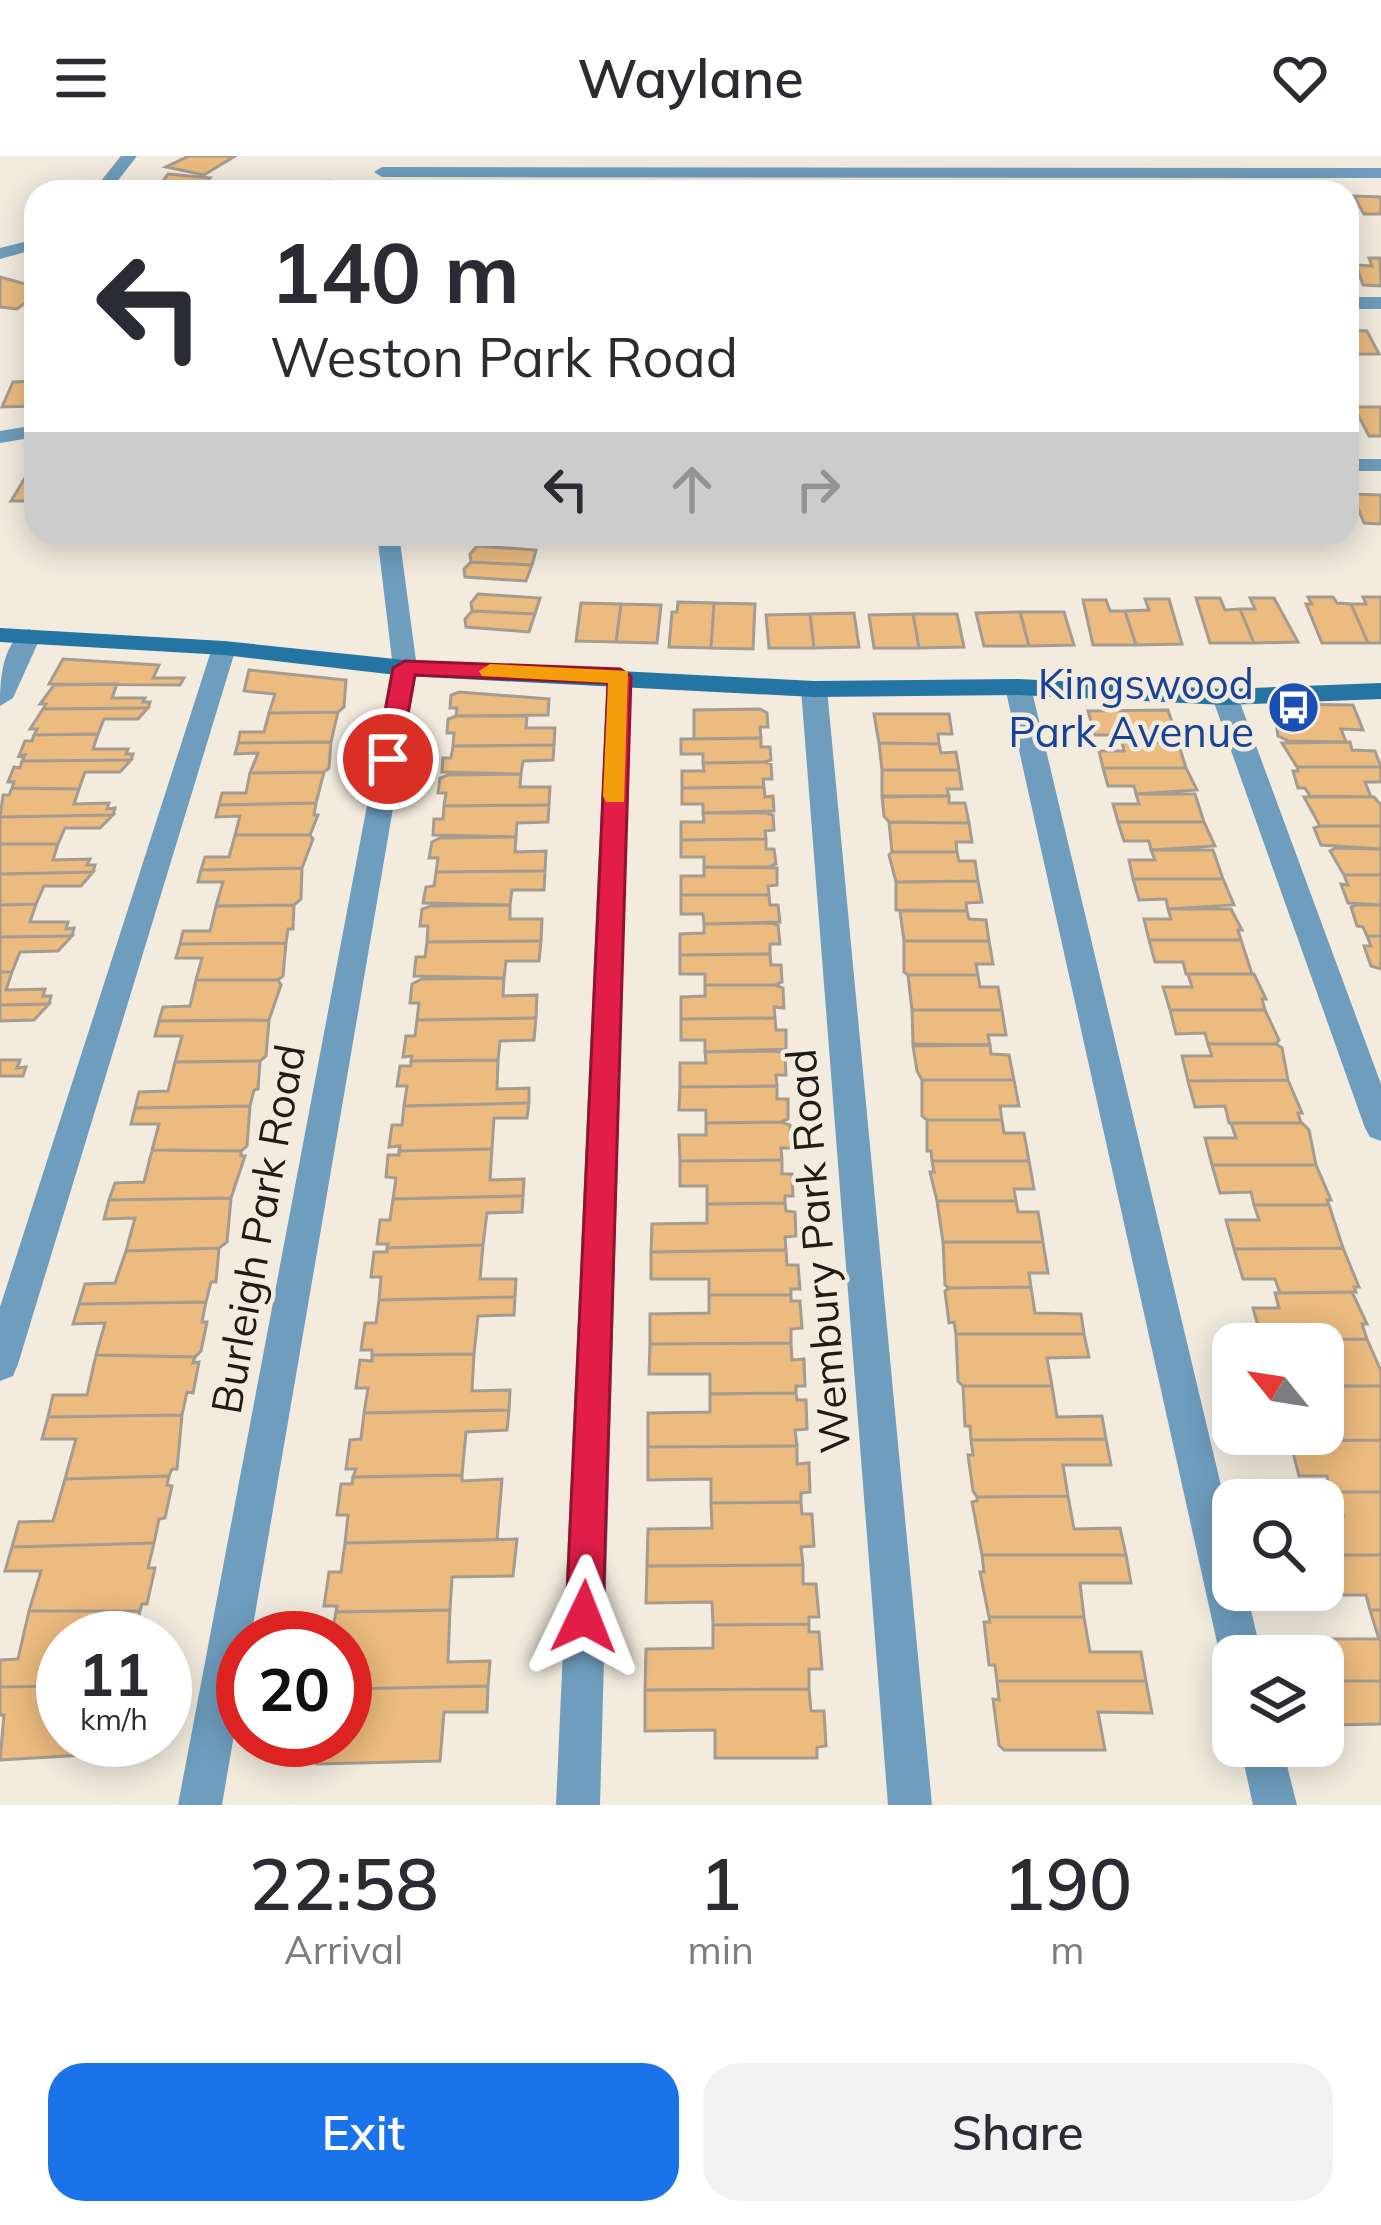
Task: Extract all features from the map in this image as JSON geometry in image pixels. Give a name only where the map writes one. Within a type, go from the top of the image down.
[{"type":"street","points":[[110,180],[130,156]]},
{"type":"street","points":[[383,164],[1381,173]]},
{"type":"street","name":"Burleigh Park Road","points":[[200,1805],[405,668],[390,546]]},
{"type":"street","points":[[0,634],[224,648],[405,668],[814,689],[1018,687],[1225,697],[1381,691]]},
{"type":"street","points":[[0,698],[29,636]]},
{"type":"street","points":[[0,1364],[224,648]]},
{"type":"street","points":[[578,1805],[620,676]]},
{"type":"street","points":[[1018,687],[1236,1635]]},
{"type":"street","name":"Wembury Park Road","points":[[814,689],[910,1805]]},
{"type":"street","points":[[1225,697],[1381,1128]]},
{"type":"street","points":[[1267,1767],[1275,1805]]},
{"type":"building","points":[[189,156],[235,156],[204,175],[166,167]]},
{"type":"building","points":[[168,174],[210,178],[208,180],[164,180]]},
{"type":"building","points":[[1359,196],[1381,197],[1381,214],[1364,214]]},
{"type":"building","points":[[1369,258],[1380,258],[1381,286],[1363,285],[1359,265],[1372,266]]},
{"type":"building","points":[[0,277],[24,284],[24,304],[17,309],[0,307]]},
{"type":"building","points":[[1359,331],[1367,331],[1379,354],[1359,354]]},
{"type":"building","points":[[13,382],[24,382],[24,406],[2,407]]},
{"type":"building","points":[[1359,407],[1381,407],[1381,436],[1369,436]]},
{"type":"building","points":[[24,480],[24,501],[11,501]]},
{"type":"building","points":[[1359,494],[1381,495],[1381,524],[1364,523]]},
{"type":"building","points":[[477,546],[536,550],[532,565],[471,562],[470,554]]},
{"type":"building","points":[[471,562],[532,565],[526,581],[465,577],[464,569]]},
{"type":"building","points":[[478,594],[540,598],[535,614],[472,611],[471,603]]},
{"type":"building","points":[[1308,597],[1333,597],[1337,603],[1351,604],[1368,643],[1322,643],[1306,604],[1312,604]]},
{"type":"building","points":[[1363,597],[1381,597],[1381,643],[1368,643],[1351,604],[1366,604]]},
{"type":"building","points":[[1196,598],[1220,598],[1225,610],[1240,609],[1254,643],[1210,643]]},
{"type":"building","points":[[1250,598],[1274,598],[1298,642],[1254,643],[1240,609],[1255,609]]},
{"type":"building","points":[[1145,599],[1169,599],[1182,644],[1136,645],[1125,611],[1149,610]]},
{"type":"building","points":[[1083,600],[1106,600],[1110,611],[1125,611],[1136,645],[1093,645]]},
{"type":"building","points":[[678,602],[714,603],[711,648],[669,647],[672,612],[677,612]]},
{"type":"building","points":[[581,603],[621,604],[616,642],[576,641]]},
{"type":"building","points":[[714,603],[755,604],[753,649],[711,648]]},
{"type":"building","points":[[621,604],[661,605],[657,643],[616,642]]},
{"type":"building","points":[[472,611],[535,614],[529,632],[466,627],[465,619]]},
{"type":"building","points":[[1020,612],[1064,612],[1074,645],[1029,646]]},
{"type":"building","points":[[1020,612],[1029,646],[984,646],[976,613]]},
{"type":"building","points":[[854,613],[859,647],[814,648],[810,614]]},
{"type":"building","points":[[810,614],[814,648],[769,648],[766,615]]},
{"type":"building","points":[[913,614],[957,614],[964,647],[919,648]]},
{"type":"building","points":[[913,614],[919,648],[874,648],[869,615]]},
{"type":"building","points":[[63,659],[159,665],[153,678],[184,678],[180,685],[49,684]]},
{"type":"building","points":[[249,670],[346,680],[344,707],[338,712],[269,713],[275,694],[244,691]]},
{"type":"building","points":[[117,684],[112,698],[145,698],[143,702],[150,702],[148,708],[43,709],[46,704],[40,704],[54,685]]},
{"type":"building","points":[[451,695],[549,699],[548,715],[456,716],[457,708],[450,708]]},
{"type":"building","points":[[1273,704],[1353,705],[1363,730],[1341,729],[1346,742],[1289,741],[1278,736]]},
{"type":"building","points":[[148,708],[138,719],[104,719],[98,734],[34,735],[37,729],[30,729],[43,709]]},
{"type":"building","points":[[760,709],[767,713],[768,727],[760,727],[761,738],[694,739],[694,710]]},
{"type":"building","points":[[1168,710],[1178,742],[1122,742],[1119,735],[1095,735],[1088,711]]},
{"type":"building","points":[[338,712],[331,742],[238,743],[240,732],[264,732],[269,713]]},
{"type":"building","points":[[874,714],[949,714],[952,734],[938,734],[939,744],[879,743]]},
{"type":"building","points":[[527,716],[526,728],[555,728],[554,745],[453,746],[448,719]]},
{"type":"building","points":[[98,734],[93,749],[128,749],[131,760],[22,761],[25,755],[19,756],[25,741],[32,741],[34,735]]},
{"type":"building","points":[[761,738],[761,747],[770,747],[771,760],[765,762],[703,763],[703,754],[681,754],[681,739]]},
{"type":"building","points":[[331,742],[329,768],[324,772],[250,773],[258,753],[235,754],[238,743]]},
{"type":"building","points":[[1122,742],[1178,742],[1186,768],[1103,768],[1099,751],[1124,751]]},
{"type":"building","points":[[1350,742],[1352,750],[1375,751],[1381,767],[1297,767],[1282,743]]},
{"type":"building","points":[[879,743],[939,744],[941,753],[956,752],[959,770],[882,770]]},
{"type":"building","points":[[554,745],[553,760],[523,761],[521,774],[442,772],[443,758],[451,758],[453,746]]},
{"type":"building","points":[[131,760],[120,772],[85,772],[79,789],[12,788],[14,782],[8,782],[22,761]]},
{"type":"building","points":[[703,763],[771,764],[772,779],[763,779],[764,787],[682,788],[682,771],[704,771]]},
{"type":"building","points":[[1297,767],[1381,767],[1381,782],[1365,782],[1371,797],[1310,796],[1305,788],[1298,788],[1293,771]]},
{"type":"building","points":[[1103,768],[1186,768],[1197,790],[1136,794],[1134,786],[1108,786]]},
{"type":"building","points":[[882,770],[959,770],[962,789],[947,789],[949,796],[882,796]]},
{"type":"building","points":[[324,772],[316,803],[219,805],[222,793],[246,793],[250,773]]},
{"type":"building","points":[[521,774],[520,787],[550,787],[549,805],[444,806],[446,793],[438,793],[440,778],[448,775]]},
{"type":"building","points":[[764,787],[765,797],[773,796],[774,811],[703,813],[703,804],[682,804],[682,788]]},
{"type":"building","points":[[12,788],[79,789],[74,804],[109,803],[107,809],[115,808],[113,815],[0,817],[3,795],[9,795]]},
{"type":"building","points":[[1136,794],[1195,794],[1204,822],[1118,822],[1113,804],[1139,804]]},
{"type":"building","points":[[949,796],[949,803],[965,803],[969,823],[889,822],[884,816],[882,797]]},
{"type":"building","points":[[1304,797],[1374,797],[1381,805],[1381,826],[1320,826]]},
{"type":"building","points":[[316,803],[314,815],[318,815],[310,835],[235,835],[240,816],[216,817],[219,805]]},
{"type":"building","points":[[549,805],[548,822],[517,823],[516,837],[433,835],[434,819],[443,819],[444,806]]},
{"type":"building","points":[[703,813],[766,813],[773,815],[774,830],[765,831],[766,839],[681,840],[681,822],[704,822]]},
{"type":"building","points":[[113,815],[100,828],[65,828],[58,844],[0,844],[0,817]]},
{"type":"building","points":[[889,822],[969,823],[972,842],[956,842],[957,852],[892,852]]},
{"type":"building","points":[[1118,822],[1204,822],[1215,846],[1151,850],[1149,841],[1124,841]]},
{"type":"building","points":[[1381,826],[1381,849],[1321,845],[1314,828]]},
{"type":"building","points":[[235,835],[310,835],[313,839],[302,868],[201,870],[205,857],[229,857]]},
{"type":"building","points":[[516,837],[515,852],[546,851],[545,871],[436,872],[438,858],[429,858],[432,842],[440,838]]},
{"type":"building","points":[[766,839],[766,849],[774,849],[776,864],[769,867],[704,867],[704,857],[681,857],[681,840]]},
{"type":"building","points":[[0,844],[58,844],[53,860],[90,859],[87,865],[95,865],[93,872],[0,874]]},
{"type":"building","points":[[1381,849],[1381,875],[1344,875],[1330,851]]},
{"type":"building","points":[[1151,850],[1213,850],[1223,879],[1133,879],[1129,860],[1155,860]]},
{"type":"building","points":[[892,852],[957,852],[959,861],[975,861],[978,881],[896,882]]},
{"type":"building","points":[[704,867],[777,868],[777,885],[768,886],[769,895],[681,895],[681,876],[704,876]]},
{"type":"building","points":[[302,868],[301,899],[294,905],[216,906],[223,882],[198,882],[201,870]]},
{"type":"building","points":[[545,871],[544,890],[512,890],[510,905],[423,903],[436,872]]},
{"type":"building","points":[[93,872],[81,886],[44,886],[36,904],[0,905],[0,874]]},
{"type":"building","points":[[1344,875],[1381,875],[1381,905],[1348,903],[1341,884],[1348,885]]},
{"type":"building","points":[[1133,879],[1223,879],[1234,905],[1168,909],[1166,899],[1139,900]]},
{"type":"building","points":[[978,881],[982,902],[966,903],[967,911],[896,910],[896,882]]},
{"type":"building","points":[[681,895],[769,895],[770,905],[778,905],[780,922],[704,924],[703,914],[681,914]]},
{"type":"building","points":[[36,904],[30,922],[68,922],[66,929],[74,928],[72,936],[0,937],[0,905]]},
{"type":"building","points":[[294,905],[293,929],[288,929],[286,943],[180,944],[183,931],[210,931],[216,906]]},
{"type":"building","points":[[510,905],[510,919],[542,919],[541,941],[427,942],[428,926],[420,926],[422,909],[431,906]]},
{"type":"building","points":[[1381,905],[1381,936],[1367,936],[1357,926],[1351,907]]},
{"type":"building","points":[[1168,909],[1231,909],[1242,930],[1238,930],[1241,940],[1149,940],[1144,919],[1171,919]]},
{"type":"building","points":[[900,911],[967,911],[969,919],[986,920],[989,941],[904,941]]},
{"type":"building","points":[[704,924],[778,925],[780,944],[770,944],[770,954],[680,955],[680,934],[704,933]]},
{"type":"building","points":[[72,936],[58,951],[20,952],[12,972],[0,972],[0,937]]},
{"type":"building","points":[[1367,936],[1381,936],[1381,969],[1371,966],[1364,946],[1371,946]]},
{"type":"building","points":[[1149,940],[1241,940],[1252,974],[1186,974],[1183,962],[1155,962]]},
{"type":"building","points":[[541,941],[539,961],[506,961],[504,978],[414,976],[416,957],[425,957],[427,942]]},
{"type":"building","points":[[904,941],[989,941],[993,964],[976,964],[978,975],[908,975],[904,972]]},
{"type":"building","points":[[286,943],[283,976],[278,980],[196,980],[202,958],[176,958],[180,944]]},
{"type":"building","points":[[770,954],[771,965],[781,965],[782,982],[775,985],[705,985],[705,974],[680,974],[680,955]]},
{"type":"building","points":[[0,972],[12,972],[6,990],[45,989],[43,996],[51,996],[49,1004],[0,1005]]},
{"type":"building","points":[[1188,974],[1254,974],[1266,999],[1262,999],[1265,1010],[1170,1010],[1163,987],[1192,987]]},
{"type":"building","points":[[908,975],[978,975],[980,987],[998,987],[1002,1010],[912,1010]]},
{"type":"building","points":[[504,978],[503,996],[537,995],[536,1018],[417,1020],[419,1003],[410,1003],[412,984],[422,979]]},
{"type":"building","points":[[196,980],[278,980],[281,985],[269,1020],[159,1021],[163,1007],[190,1006]]},
{"type":"building","points":[[705,985],[775,985],[783,988],[784,1008],[774,1007],[775,1018],[681,1019],[681,997],[705,996]]},
{"type":"building","points":[[49,1004],[34,1020],[0,1021],[0,1005]]},
{"type":"building","points":[[912,1010],[1002,1010],[1006,1035],[988,1035],[990,1045],[913,1044]]},
{"type":"building","points":[[1170,1010],[1265,1010],[1279,1040],[1276,1044],[1208,1044],[1205,1033],[1176,1034]]},
{"type":"building","points":[[536,1018],[534,1040],[500,1041],[498,1060],[411,1061],[412,1056],[403,1057],[406,1036],[415,1036],[417,1020]]},
{"type":"building","points":[[775,1018],[776,1030],[786,1030],[786,1049],[705,1052],[705,1040],[681,1040],[681,1019]]},
{"type":"building","points":[[269,1020],[266,1056],[260,1061],[175,1062],[182,1036],[155,1036],[159,1021]]},
{"type":"building","points":[[1208,1044],[1276,1044],[1282,1048],[1288,1080],[1188,1081],[1182,1056],[1212,1056]]},
{"type":"building","points":[[990,1045],[991,1054],[1009,1055],[1014,1080],[922,1080],[917,1071],[913,1046]]},
{"type":"building","points":[[705,1052],[785,1054],[786,1075],[776,1075],[777,1086],[680,1087],[680,1063],[706,1063]]},
{"type":"building","points":[[0,1060],[20,1060],[17,1068],[26,1067],[23,1076],[0,1076]]},
{"type":"building","points":[[498,1060],[497,1089],[529,1088],[529,1103],[404,1106],[407,1086],[397,1086],[400,1066],[411,1066],[411,1061]]},
{"type":"building","points":[[260,1061],[258,1089],[250,1106],[135,1108],[139,1092],[168,1091],[175,1062]]},
{"type":"building","points":[[922,1080],[1014,1080],[1019,1106],[1000,1106],[1002,1120],[927,1120],[922,1116]]},
{"type":"building","points":[[1288,1080],[1302,1113],[1298,1113],[1301,1123],[1229,1123],[1225,1106],[1195,1107],[1188,1081]]},
{"type":"building","points":[[777,1086],[777,1099],[788,1099],[788,1119],[781,1122],[706,1123],[706,1110],[679,1110],[680,1087]]},
{"type":"building","points":[[529,1103],[527,1118],[494,1118],[492,1149],[399,1151],[400,1146],[389,1147],[392,1125],[402,1125],[404,1106]]},
{"type":"building","points":[[250,1106],[247,1146],[241,1151],[152,1150],[159,1124],[131,1124],[135,1108]]},
{"type":"building","points":[[927,1120],[1002,1120],[1004,1133],[1024,1133],[1029,1161],[932,1161],[927,1151]]},
{"type":"building","points":[[706,1123],[790,1125],[791,1148],[781,1148],[782,1160],[680,1161],[679,1135],[706,1135]]},
{"type":"building","points":[[1231,1123],[1302,1123],[1309,1130],[1316,1165],[1212,1165],[1205,1138],[1236,1138]]},
{"type":"building","points":[[492,1149],[490,1180],[524,1179],[523,1196],[393,1199],[396,1178],[386,1177],[388,1155]]},
{"type":"building","points":[[152,1150],[241,1151],[245,1156],[231,1198],[109,1200],[115,1183],[144,1182]]},
{"type":"building","points":[[782,1160],[782,1174],[792,1174],[793,1196],[785,1196],[785,1203],[707,1204],[707,1186],[680,1186],[680,1161]]},
{"type":"building","points":[[932,1161],[1029,1161],[1034,1189],[1014,1189],[1016,1201],[937,1201]]},
{"type":"building","points":[[1212,1165],[1316,1165],[1331,1200],[1327,1200],[1329,1205],[1254,1205],[1251,1192],[1220,1193]]},
{"type":"building","points":[[523,1196],[522,1212],[487,1213],[483,1245],[387,1248],[388,1244],[377,1244],[380,1220],[390,1220],[393,1199]]},
{"type":"building","points":[[231,1198],[227,1242],[219,1248],[126,1251],[135,1218],[104,1219],[109,1200]]},
{"type":"building","points":[[937,1201],[1016,1201],[1018,1212],[1038,1212],[1043,1242],[943,1242]]},
{"type":"building","points":[[785,1203],[786,1211],[795,1212],[796,1236],[785,1237],[786,1250],[651,1252],[652,1224],[707,1223],[707,1204]]},
{"type":"building","points":[[1254,1205],[1329,1205],[1343,1248],[1234,1249],[1226,1220],[1259,1220]]},
{"type":"building","points":[[943,1242],[1043,1242],[1048,1273],[1029,1273],[1031,1287],[949,1288]]},
{"type":"building","points":[[483,1245],[480,1279],[516,1279],[515,1297],[379,1300],[381,1277],[371,1277],[374,1252]]},
{"type":"building","points":[[219,1248],[216,1282],[211,1282],[206,1302],[79,1304],[85,1284],[115,1283],[126,1251]]},
{"type":"building","points":[[1343,1248],[1359,1287],[1354,1287],[1356,1292],[1280,1293],[1275,1279],[1243,1279],[1234,1249]]},
{"type":"building","points":[[786,1250],[787,1265],[798,1265],[800,1289],[791,1289],[791,1295],[709,1295],[709,1279],[651,1279],[651,1252]]},
{"type":"building","points":[[1031,1287],[1035,1313],[1081,1314],[1084,1334],[956,1334],[954,1322],[949,1323],[945,1291],[949,1288]]},
{"type":"building","points":[[1352,1292],[1367,1324],[1362,1324],[1367,1339],[1344,1339],[1344,1323],[1257,1323],[1253,1308],[1279,1308],[1275,1293]]},
{"type":"building","points":[[709,1295],[791,1295],[791,1301],[800,1301],[802,1328],[791,1329],[791,1343],[650,1344],[650,1314],[709,1313]]},
{"type":"building","points":[[515,1297],[514,1315],[478,1316],[474,1354],[372,1355],[372,1350],[361,1350],[365,1323],[376,1323],[379,1300]]},
{"type":"building","points":[[206,1302],[202,1322],[207,1322],[201,1351],[195,1357],[96,1355],[105,1323],[73,1324],[79,1304]]},
{"type":"building","points":[[956,1334],[1084,1334],[1089,1357],[1047,1358],[1052,1386],[963,1386],[958,1381]]},
{"type":"building","points":[[1344,1339],[1367,1339],[1381,1371],[1381,1386],[1344,1386]]},
{"type":"building","points":[[791,1343],[792,1360],[804,1359],[805,1386],[796,1386],[796,1393],[710,1394],[710,1374],[649,1374],[650,1344]]},
{"type":"building","points":[[474,1354],[472,1391],[510,1390],[509,1410],[364,1413],[368,1388],[356,1388],[360,1360],[372,1361],[372,1355]]},
{"type":"building","points":[[96,1355],[195,1357],[193,1363],[199,1362],[193,1393],[187,1392],[182,1415],[48,1417],[53,1395],[87,1395]]},
{"type":"building","points":[[963,1386],[1052,1386],[1057,1417],[1102,1416],[1106,1439],[971,1440],[970,1426],[965,1426]]},
{"type":"building","points":[[1344,1386],[1381,1386],[1381,1440],[1344,1440]]},
{"type":"building","points":[[796,1393],[797,1400],[806,1400],[807,1429],[795,1430],[797,1446],[648,1447],[648,1413],[710,1412],[710,1394]]},
{"type":"building","points":[[509,1410],[507,1430],[466,1432],[462,1475],[353,1477],[356,1469],[346,1469],[350,1440],[361,1439],[364,1413]]},
{"type":"building","points":[[182,1415],[177,1469],[169,1476],[65,1479],[76,1439],[42,1439],[48,1417]]},
{"type":"building","points":[[1106,1439],[1111,1465],[1063,1465],[1068,1496],[977,1497],[973,1491],[971,1440]]},
{"type":"building","points":[[1344,1440],[1381,1440],[1381,1492],[1344,1492],[1344,1479],[1299,1476],[1294,1455],[1344,1455]]},
{"type":"building","points":[[797,1446],[797,1464],[809,1463],[810,1492],[801,1493],[801,1502],[711,1503],[711,1479],[648,1480],[648,1447]]},
{"type":"building","points":[[462,1475],[462,1481],[502,1479],[497,1540],[345,1543],[348,1515],[337,1515],[341,1484],[352,1484],[353,1477]]},
{"type":"building","points":[[169,1476],[167,1485],[172,1486],[165,1518],[159,1519],[154,1543],[12,1547],[19,1522],[53,1521],[65,1479]]},
{"type":"building","points":[[1344,1492],[1381,1492],[1381,1555],[1344,1555]]},
{"type":"building","points":[[1068,1496],[1074,1529],[1120,1528],[1126,1555],[982,1555],[972,1502],[977,1497]]},
{"type":"building","points":[[801,1502],[802,1514],[812,1514],[814,1546],[801,1547],[803,1565],[647,1566],[648,1529],[712,1528],[711,1503]]},
{"type":"building","points":[[517,1539],[513,1576],[452,1577],[450,1610],[336,1611],[337,1606],[324,1606],[329,1572],[341,1572],[345,1543]]},
{"type":"building","points":[[154,1543],[148,1568],[155,1568],[147,1604],[140,1611],[29,1611],[41,1571],[5,1571],[12,1547]]},
{"type":"building","points":[[982,1555],[1126,1555],[1131,1583],[1080,1583],[1084,1617],[989,1617],[980,1572],[984,1572]]},
{"type":"building","points":[[1344,1555],[1381,1555],[1381,1610],[1370,1610],[1366,1595],[1344,1595]]},
{"type":"building","points":[[803,1565],[803,1584],[816,1584],[819,1617],[809,1617],[809,1624],[713,1625],[712,1602],[646,1603],[647,1566]]},
{"type":"building","points":[[450,1610],[448,1662],[490,1661],[488,1686],[372,1688],[372,1611]]},
{"type":"building","points":[[1370,1610],[1381,1610],[1381,1681],[1344,1681],[1344,1639],[1379,1639]]},
{"type":"building","points":[[29,1611],[36,1611],[36,1686],[0,1687],[0,1660],[18,1659]]},
{"type":"building","points":[[989,1617],[1084,1617],[1090,1652],[1141,1652],[1146,1681],[997,1681],[995,1665],[989,1665],[984,1622],[990,1622]]},
{"type":"building","points":[[809,1624],[809,1632],[819,1632],[822,1669],[809,1669],[809,1689],[645,1690],[646,1649],[713,1648],[713,1625]]},
{"type":"building","points":[[997,1681],[1146,1681],[1152,1713],[1098,1712],[1105,1750],[1004,1750],[999,1745],[993,1699],[999,1700]]},
{"type":"building","points":[[1344,1681],[1381,1681],[1381,1724],[1344,1725]]},
{"type":"building","points":[[36,1686],[36,1758],[0,1760],[4,1715],[0,1715],[0,1687]]},
{"type":"building","points":[[488,1686],[487,1712],[444,1712],[440,1761],[372,1763],[372,1688]]},
{"type":"building","points":[[809,1689],[811,1711],[824,1711],[826,1746],[817,1747],[817,1758],[715,1758],[715,1730],[645,1731],[645,1690]]},
{"type":"slow traffic","points":[[490,671],[620,676],[615,796]]},
{"type":"place","name":"Kingswood Park Avenue","points":[[1293,708]]},
{"type":"route","points":[[388,759],[405,668],[620,676],[584,1617]]}]
